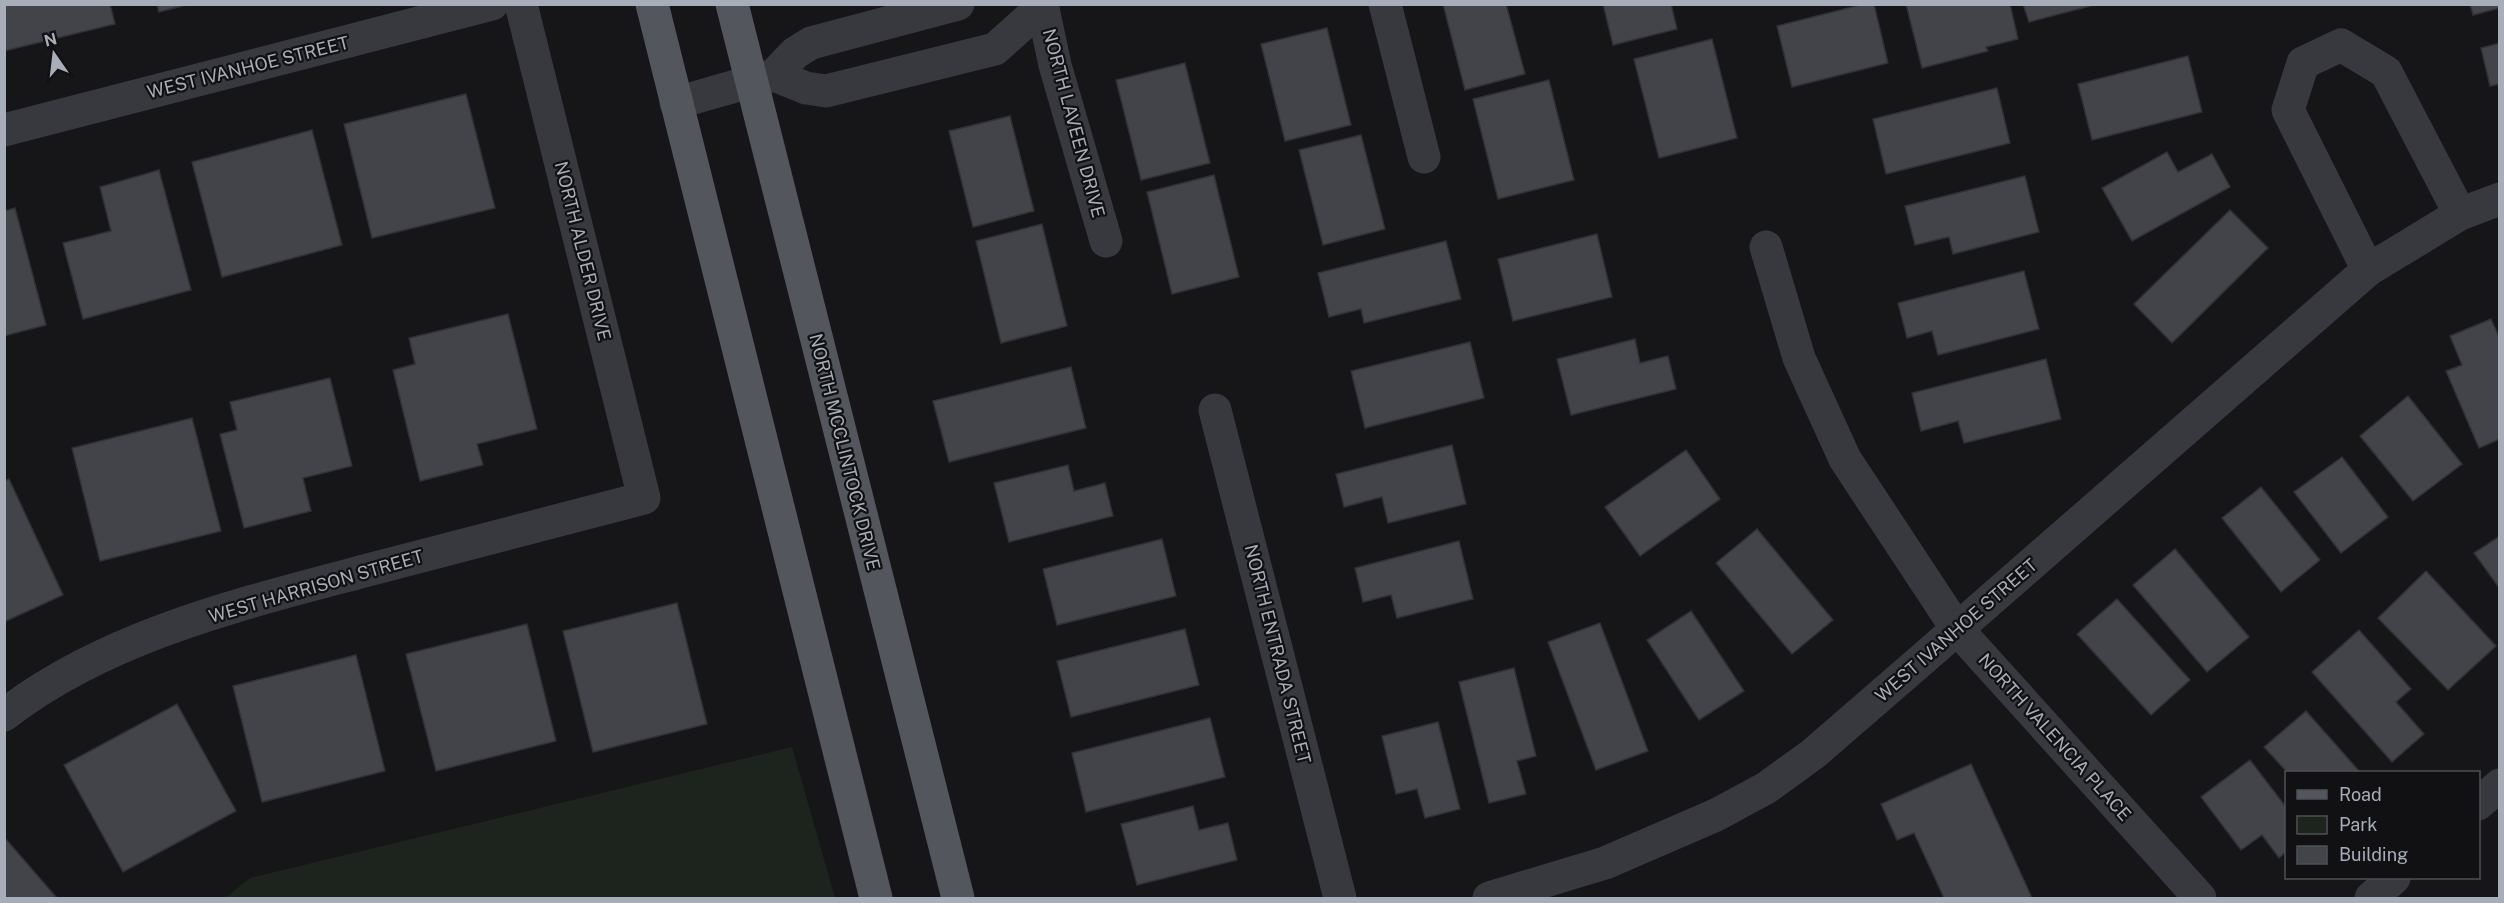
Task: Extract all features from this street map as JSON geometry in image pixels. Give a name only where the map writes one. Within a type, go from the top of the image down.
[{"type":"main road","points":[[652,4],[876,898]]},
{"type":"main road","name":"NORTH MCCLINTOCK DRIVE","points":[[732,4],[763,79],[958,898]]},
{"type":"street","name":"WEST IVANHOE STREET","points":[[4,130],[492,4]]},
{"type":"street","name":"NORTH ALDER DRIVE","points":[[521,4],[644,498]]},
{"type":"street","points":[[676,103],[763,79],[811,43],[958,4]]},
{"type":"street","points":[[1385,4],[1424,157]]},
{"type":"street","points":[[763,79],[826,91],[995,49],[1041,5]]},
{"type":"street","name":"NORTH LAVEEN DRIVE","points":[[1041,5],[1055,65],[1106,241]]},
{"type":"street","points":[[2368,270],[2288,110],[2303,63],[2341,45],[2386,72],[2460,214]]},
{"type":"street","name":"WEST IVANHOE STREET","points":[[1489,898],[1605,863],[1716,815],[1766,788],[1813,753],[1958,629],[2368,270],[2460,214],[2499,199]]},
{"type":"street","name":"NORTH VALENCIA PLACE","points":[[1766,247],[1799,358],[1845,459],[1958,629],[2200,898]]},
{"type":"street","name":"NORTH ENTRADA STREET","points":[[1215,410],[1340,898]]},
{"type":"street","name":"WEST HARRISON STREET","points":[[4,715],[89,662],[171,628],[245,602],[644,498]]},
{"type":"street","points":[[2480,802],[2499,785]]},
{"type":"street","points":[[2370,898],[2393,879]]},
{"type":"green space","points":[[792,747],[835,898],[225,898],[250,878]]},
{"type":"building","points":[[4,4],[110,4],[115,24],[4,51]]},
{"type":"building","points":[[157,4],[190,4],[159,12]]},
{"type":"building","points":[[1443,4],[1506,4],[1525,74],[1465,90]]},
{"type":"building","points":[[1603,4],[1671,4],[1677,29],[1613,45]]},
{"type":"building","points":[[1864,4],[1874,4],[1888,63],[1792,87],[1777,26]]},
{"type":"building","points":[[1906,4],[2010,4],[2018,39],[1986,47],[1988,51],[1922,68]]},
{"type":"building","points":[[2023,4],[2098,4],[2029,22]]},
{"type":"building","points":[[2470,4],[2500,4],[2500,8],[2473,15]]},
{"type":"building","points":[[1327,28],[1351,125],[1285,141],[1261,44]]},
{"type":"building","points":[[1712,39],[1737,138],[1659,158],[1634,59]]},
{"type":"building","points":[[2500,43],[2500,84],[2490,86],[2481,48]]},
{"type":"building","points":[[2188,56],[2202,112],[2092,140],[2078,84]]},
{"type":"building","points":[[1185,63],[1210,163],[1141,180],[1116,80]]},
{"type":"building","points":[[1549,80],[1574,180],[1498,199],[1473,99]]},
{"type":"building","points":[[1997,88],[2010,143],[1886,174],[1873,119]]},
{"type":"building","points":[[466,94],[495,208],[372,238],[344,124]]},
{"type":"building","points":[[1010,116],[1034,211],[973,227],[949,131]]},
{"type":"building","points":[[312,130],[342,245],[222,277],[192,162]]},
{"type":"building","points":[[1361,135],[1385,229],[1323,245],[1299,150]]},
{"type":"building","points":[[2167,152],[2178,172],[2212,154],[2230,187],[2132,241],[2102,188]]},
{"type":"building","points":[[159,170],[191,290],[83,319],[63,243],[111,231],[100,187]]},
{"type":"building","points":[[1214,175],[1239,277],[1172,294],[1147,192]]},
{"type":"building","points":[[2025,176],[2039,232],[1953,254],[1949,237],[1915,245],[1905,206]]},
{"type":"building","points":[[15,208],[46,325],[4,336],[4,211]]},
{"type":"building","points":[[2230,210],[2268,248],[2172,343],[2134,304]]},
{"type":"building","points":[[1042,224],[1067,326],[1001,343],[976,241]]},
{"type":"building","points":[[1597,234],[1612,297],[1513,321],[1498,259]]},
{"type":"building","points":[[1446,241],[1461,299],[1364,323],[1361,309],[1329,317],[1318,273]]},
{"type":"building","points":[[2024,271],[2039,329],[1938,355],[1932,331],[1907,338],[1898,303]]},
{"type":"building","points":[[508,314],[537,429],[477,444],[483,465],[420,481],[393,370],[415,364],[409,338]]},
{"type":"building","points":[[2491,319],[2500,339],[2500,439],[2479,448],[2446,371],[2462,365],[2450,336]]},
{"type":"building","points":[[1635,339],[1640,363],[1668,356],[1676,389],[1571,415],[1557,359]]},
{"type":"building","points":[[1470,342],[1484,398],[1365,428],[1351,371]]},
{"type":"building","points":[[2046,359],[2061,419],[1964,443],[1958,421],[1921,431],[1912,393]]},
{"type":"building","points":[[1071,367],[1086,428],[949,462],[933,401]]},
{"type":"building","points":[[330,378],[352,466],[303,478],[311,511],[244,528],[220,434],[237,430],[230,402]]},
{"type":"building","points":[[2408,396],[2462,464],[2413,501],[2360,436]]},
{"type":"building","points":[[192,418],[221,531],[100,561],[72,448]]},
{"type":"building","points":[[1452,445],[1466,504],[1388,523],[1382,497],[1344,507],[1336,474]]},
{"type":"building","points":[[1686,450],[1720,499],[1640,556],[1605,507]]},
{"type":"building","points":[[2342,457],[2388,517],[2341,553],[2294,492]]},
{"type":"building","points":[[1068,465],[1074,491],[1105,483],[1113,516],[1009,542],[994,483]]},
{"type":"building","points":[[9,479],[63,595],[4,622],[4,481]]},
{"type":"building","points":[[2261,487],[2320,560],[2281,592],[2222,518]]},
{"type":"building","points":[[1757,529],[1833,620],[1792,654],[1716,563]]},
{"type":"building","points":[[2500,536],[2500,589],[2474,553]]},
{"type":"building","points":[[1162,539],[1176,596],[1057,625],[1043,569]]},
{"type":"building","points":[[1459,541],[1473,599],[1397,618],[1391,595],[1363,602],[1355,568]]},
{"type":"building","points":[[2175,549],[2249,637],[2207,672],[2133,585]]},
{"type":"building","points":[[2426,571],[2496,646],[2448,690],[2378,618]]},
{"type":"building","points":[[2117,599],[2190,680],[2151,715],[2077,634]]},
{"type":"building","points":[[677,603],[707,724],[593,752],[563,631]]},
{"type":"building","points":[[1691,611],[1744,691],[1699,720],[1647,640]]},
{"type":"building","points":[[1600,623],[1648,751],[1596,770],[1548,642]]},
{"type":"building","points":[[527,624],[556,741],[436,771],[406,654]]},
{"type":"building","points":[[1185,629],[1199,685],[1071,717],[1057,661]]},
{"type":"building","points":[[2359,630],[2411,689],[2396,702],[2424,734],[2392,762],[2312,672]]},
{"type":"building","points":[[356,655],[385,771],[262,802],[233,686]]},
{"type":"building","points":[[1514,668],[1536,756],[1517,761],[1526,794],[1489,803],[1459,682]]},
{"type":"building","points":[[177,704],[236,811],[123,872],[64,765]]},
{"type":"building","points":[[2306,711],[2359,771],[2286,771],[2264,747]]},
{"type":"building","points":[[1210,718],[1225,777],[1086,812],[1072,753]]},
{"type":"building","points":[[1438,722],[1460,809],[1425,818],[1417,789],[1396,794],[1382,736]]},
{"type":"building","points":[[2250,760],[2285,806],[2285,853],[2279,858],[2262,835],[2241,850],[2201,797]]},
{"type":"building","points":[[1971,764],[2032,898],[1944,898],[1914,833],[1897,840],[1881,804]]},
{"type":"building","points":[[1193,806],[1199,830],[1228,823],[1237,860],[1137,885],[1121,824]]},
{"type":"building","points":[[4,837],[57,898],[4,898]]}]
